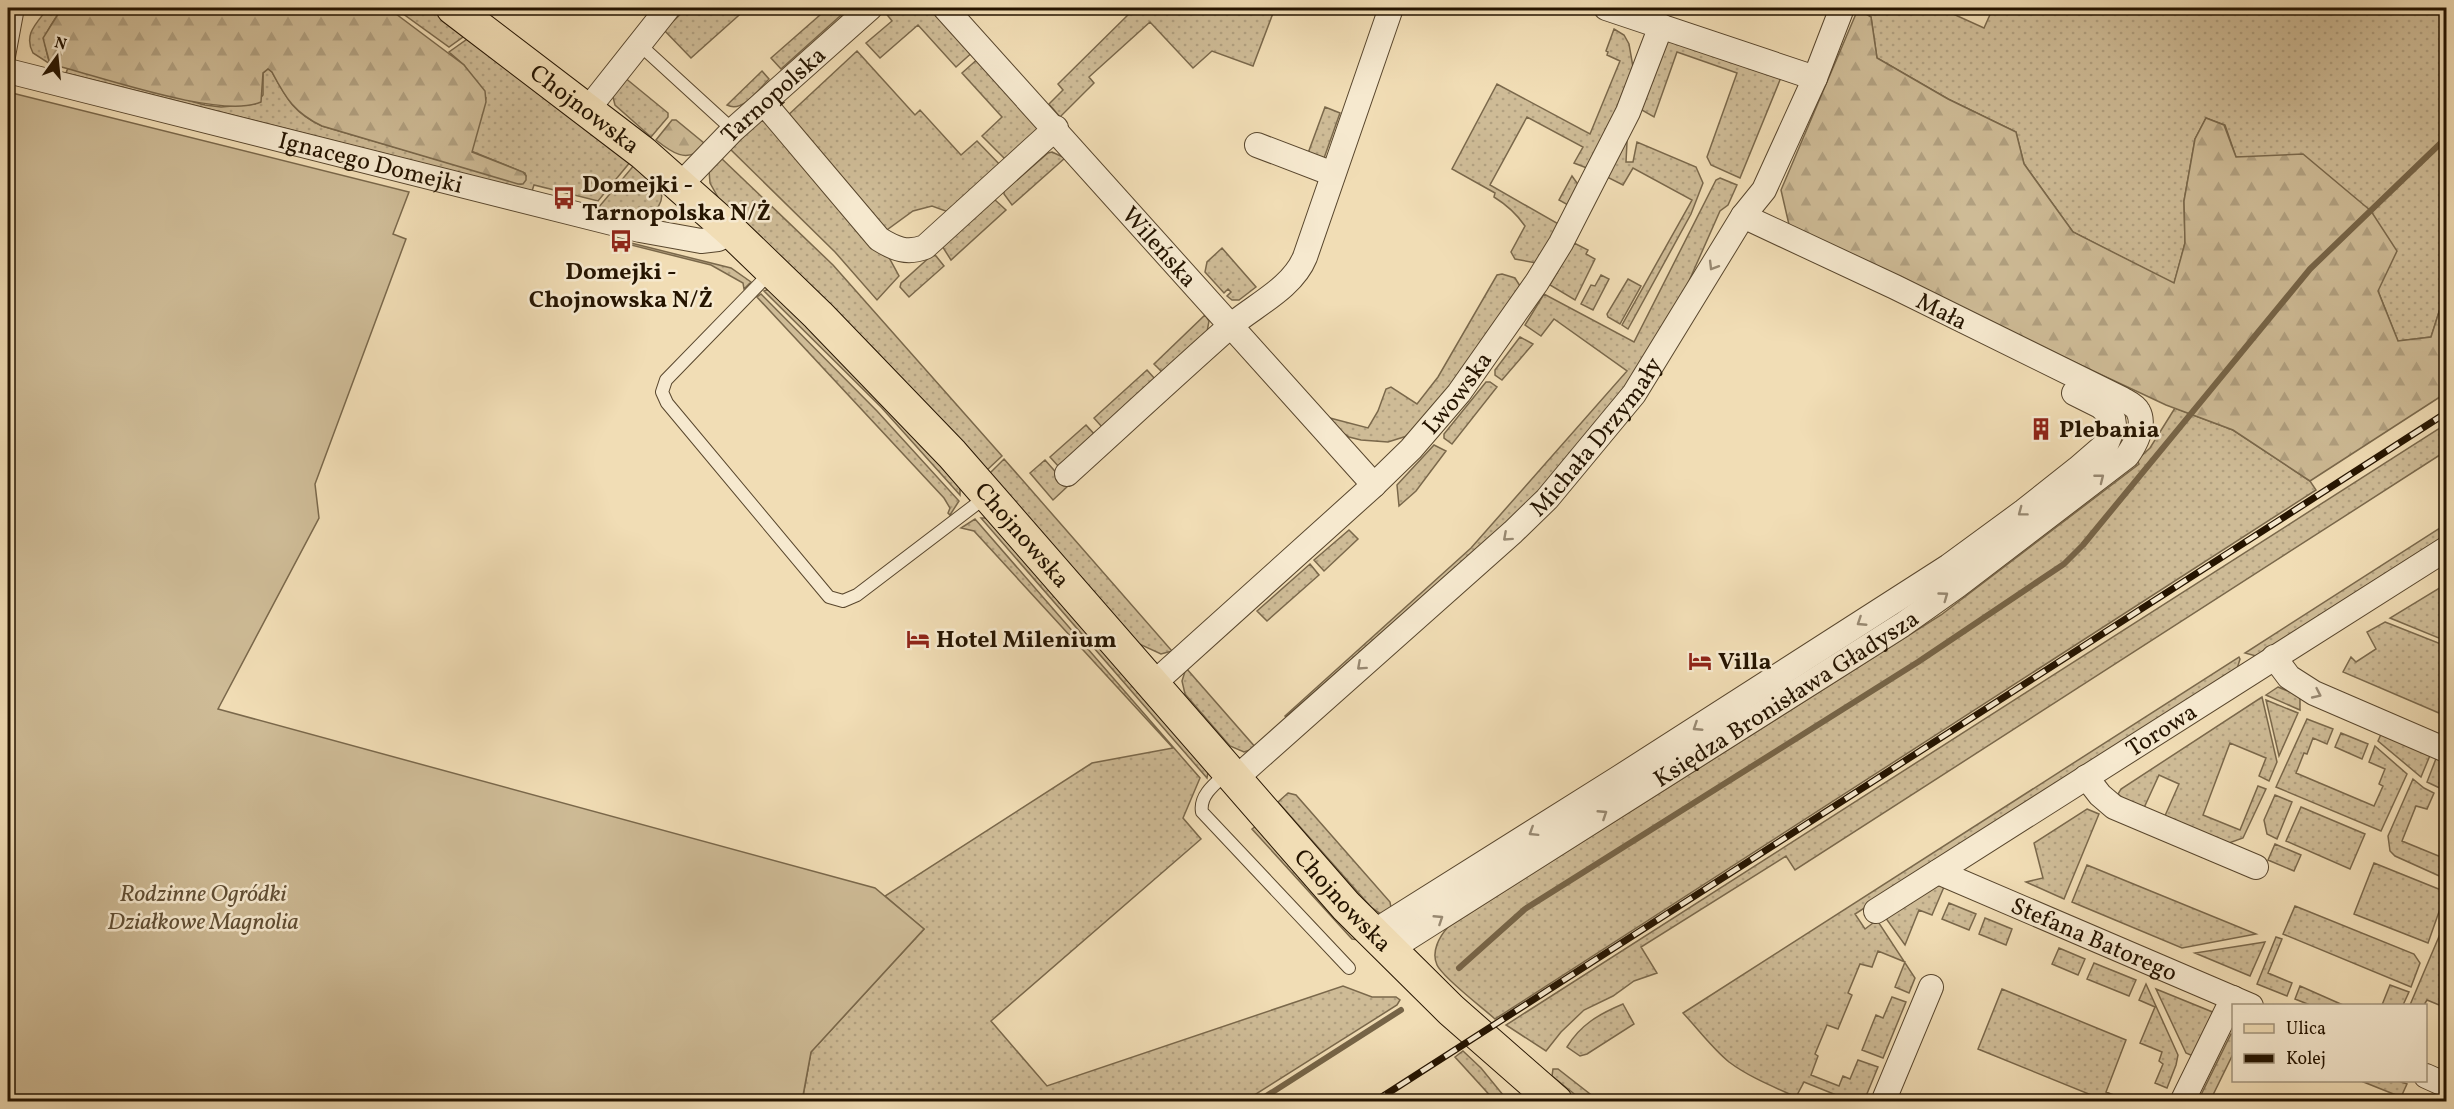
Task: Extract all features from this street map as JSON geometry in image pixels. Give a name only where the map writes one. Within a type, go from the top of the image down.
[{"type":"main road","name":"Chojnowska","points":[[453,8],[588,109],[680,185],[773,270],[917,417],[1231,776],[1381,941],[1452,1010],[1556,1101]]},
{"type":"street","points":[[588,109],[668,8]]},
{"type":"street","name":"Tarnopolska","points":[[680,185],[734,130],[870,8]]},
{"type":"street","name":"Wileńska","points":[[945,8],[1056,128],[1374,485]]},
{"type":"street","points":[[1068,474],[1231,326],[1298,270],[1392,8]]},
{"type":"street","points":[[1606,8],[1815,78]]},
{"type":"street","name":"Michała Drzymały","points":[[1231,776],[1477,565],[1547,499],[1634,394],[1739,223],[1764,190],[1815,78],[1842,8]]},
{"type":"street","name":"Lwowska","points":[[1152,685],[1374,485],[1426,432],[1459,393],[1537,282],[1579,209],[1618,134],[1660,26]]},
{"type":"street","name":"Ignacego Domejki","points":[[8,71],[640,230],[700,241],[718,239],[732,232]]},
{"type":"street","points":[[764,103],[879,239],[895,249],[904,251],[915,251],[925,247],[1056,128]]},
{"type":"street","points":[[1257,145],[1334,174]]},
{"type":"street","name":"Mała","points":[[1739,223],[1895,287],[2122,399],[2138,411]]},
{"type":"street","name":"Mała","points":[[1739,223],[2054,382],[2109,413]]},
{"type":"street","name":"Księdza Bronisława Gładysza","points":[[1381,941],[1928,607],[2127,456],[2135,446],[2139,434],[2141,422],[2138,411]]},
{"type":"street","name":"Księdza Bronisława Gładysza","points":[[1381,941],[1617,779],[1949,566],[2024,511],[2107,442],[2114,425],[2109,413]]},
{"type":"street","name":"Torowa","points":[[1876,911],[2446,549]]},
{"type":"street","points":[[2274,657],[2289,677],[2314,693],[2446,750]]},
{"type":"street","points":[[2086,777],[2100,795],[2114,807],[2256,867]]},
{"type":"street","name":"Stefana Batorego","points":[[1938,872],[2242,1002]]},
{"type":"street","points":[[1883,1101],[1931,987]]},
{"type":"street","points":[[2182,1101],[2232,1018]]},
{"type":"street","points":[[2427,1076],[2446,1085]]},
{"type":"lane","points":[[8,62],[18,8]]},
{"type":"lane","points":[[640,45],[734,130]]},
{"type":"lane","points":[[773,270],[666,380],[662,392],[667,403],[829,597],[843,601],[857,595],[987,496]]},
{"type":"lane","points":[[1231,776],[1207,792],[1201,805],[1202,812],[1349,968]]},
{"type":"green space","points":[[48,8],[62,8],[46,34],[45,46],[50,64],[33,53],[30,46],[30,34]]},
{"type":"green space","points":[[62,8],[388,8],[464,65],[485,91],[486,102],[472,152],[523,172],[526,180],[523,184],[518,184],[322,126],[305,116],[292,104],[268,69],[263,73],[261,102],[242,106],[189,101],[50,64],[43,38]]},
{"type":"green space","points":[[395,8],[436,8],[470,32],[449,47]]},
{"type":"green space","points":[[687,8],[747,8],[691,58],[664,30]]},
{"type":"green space","points":[[828,8],[849,8],[781,69],[771,58]]},
{"type":"green space","points":[[890,8],[934,8],[975,50],[956,67],[918,25],[880,58],[866,43],[892,21],[885,12]]},
{"type":"green space","points":[[1135,8],[1275,8],[1253,66],[1212,51],[1193,68],[1150,22],[1089,77],[1094,83],[1060,117],[1049,104],[1063,90],[1058,84]]},
{"type":"green space","points":[[1858,8],[1940,8],[1984,28],[1993,8],[2446,8],[2446,290],[2431,337],[2398,341],[2378,291],[2263,157],[2236,157],[2225,125],[2206,118],[2195,139],[2184,201],[2185,243],[2174,284],[2073,232],[2024,164],[2016,132],[1948,99],[1877,58],[1871,17]]},
{"type":"green space","points":[[1858,9],[1871,17],[1877,58],[1948,99],[2016,132],[2024,164],[2073,232],[2174,283],[2185,243],[2184,201],[2195,139],[2206,118],[2224,125],[2236,157],[2303,154],[2371,211],[2397,251],[2378,291],[2398,341],[2431,337],[2446,290],[2446,393],[2310,481],[2233,430],[2166,405],[1790,229],[1781,190]]},
{"type":"green space","points":[[1614,29],[1624,35],[1629,44],[1633,67],[1592,170],[1574,163],[1583,147],[1527,117],[1490,185],[1560,225],[1536,263],[1515,259],[1511,252],[1525,226],[1511,210],[1494,197],[1495,193],[1452,169],[1497,84],[1590,134],[1620,61],[1607,55],[1606,51]]},
{"type":"green space","points":[[473,35],[631,161],[598,201],[534,185],[532,191],[66,73],[68,68],[205,105],[221,107],[255,104],[263,95],[263,73],[268,69],[298,110],[322,126],[521,184],[526,176],[525,173],[471,151],[486,98],[464,65],[449,52]]},
{"type":"green space","points":[[1665,39],[1782,75],[1740,178],[1711,165],[1707,157],[1737,73],[1677,52],[1654,117],[1640,109]]},
{"type":"green space","points":[[857,51],[915,115],[920,110],[961,155],[977,141],[1002,167],[951,213],[932,206],[913,211],[884,232],[785,118]]},
{"type":"green space","points":[[981,56],[1037,128],[1036,134],[1008,162],[982,136],[1002,117],[962,73]]},
{"type":"green space","points":[[762,71],[769,79],[755,94],[739,106],[727,105]]},
{"type":"green space","points":[[624,77],[668,113],[668,117],[651,137],[615,105],[612,93]]},
{"type":"green space","name":"Rodzinne Ogródki Działkowe Magnolia","points":[[8,92],[409,192],[393,234],[406,239],[315,484],[319,518],[218,709],[875,888],[924,929],[811,1052],[802,1101],[8,1101]]},
{"type":"green space","points":[[1325,107],[1340,113],[1323,161],[1307,156]]},
{"type":"green space","points":[[672,120],[676,120],[704,143],[703,147],[691,155],[685,155],[667,149],[656,140]]},
{"type":"green space","points":[[755,122],[770,123],[886,252],[899,276],[877,300],[835,252],[727,146]]},
{"type":"green space","points":[[1627,142],[1626,162],[1633,162],[1637,142],[1696,167],[1703,183],[1691,214],[1628,329],[1622,325],[1692,200],[1633,168],[1623,185],[1605,176],[1622,145]]},
{"type":"green space","points":[[1052,152],[1065,158],[1012,205],[1004,191]]},
{"type":"green space","points":[[720,157],[833,265],[1002,456],[987,470],[876,351],[719,199],[710,183],[709,170]]},
{"type":"green space","points":[[635,164],[659,188],[662,197],[656,210],[644,218],[598,208]]},
{"type":"green space","points":[[1572,176],[1582,190],[1560,224],[1570,206],[1559,200]]},
{"type":"green space","points":[[1720,178],[1737,185],[1728,205],[1720,211],[1689,281],[1667,323],[1632,379],[1563,467],[1504,525],[1286,717],[1471,548],[1627,371],[1554,319],[1541,336],[1525,325],[1544,294],[1634,342],[1716,180]]},
{"type":"green space","points":[[994,199],[1006,210],[951,260],[942,246]]},
{"type":"green space","points":[[627,242],[731,268],[751,282],[744,289],[743,283],[711,265],[627,244]]},
{"type":"green space","points":[[1574,243],[1588,250],[1586,254],[1595,259],[1575,300],[1550,285]]},
{"type":"green space","points":[[1222,248],[1256,287],[1239,300],[1232,300],[1227,296],[1231,292],[1228,289],[1224,293],[1205,272],[1207,262]]},
{"type":"green space","points":[[932,255],[936,256],[944,266],[909,297],[900,287],[901,283]]},
{"type":"green space","points":[[1502,274],[1515,278],[1520,286],[1471,363],[1410,435],[1388,442],[1361,440],[1341,432],[1326,417],[1368,428],[1378,411],[1386,389],[1391,387],[1417,404],[1438,377],[1497,275]]},
{"type":"green space","points":[[1601,275],[1609,279],[1593,310],[1581,304],[1591,285],[1595,286]]},
{"type":"green space","points":[[1628,279],[1641,286],[1620,324],[1607,314]]},
{"type":"green space","points":[[769,289],[888,408],[960,487],[960,495],[881,407],[764,291]]},
{"type":"green space","points":[[761,294],[877,411],[959,501],[950,515],[948,513],[950,508],[944,498],[757,297]]},
{"type":"green space","points":[[1205,315],[1209,321],[1207,332],[1162,372],[1154,364]]},
{"type":"green space","points":[[1520,337],[1533,344],[1502,380],[1495,375],[1495,370]]},
{"type":"green space","points":[[1147,370],[1155,379],[1102,427],[1094,418]]},
{"type":"green space","points":[[1486,382],[1497,387],[1452,444],[1444,438],[1444,434]]},
{"type":"green space","points":[[2175,408],[2233,430],[2310,481],[2316,490],[1495,1019],[1441,971],[1435,960],[1435,950],[1448,927],[1941,615],[2139,464],[2137,460],[2150,448]]},
{"type":"green space","points":[[2446,424],[2446,451],[1795,870],[1786,856],[1641,947],[1657,973],[1634,981],[1613,996],[1584,1010],[1561,1032],[1546,1051],[1506,1025]]},
{"type":"green space","points":[[1086,425],[1096,436],[1059,467],[1050,457]]},
{"type":"green space","points":[[1434,445],[1446,451],[1416,491],[1399,506],[1397,485]]},
{"type":"green space","points":[[1004,459],[1172,651],[1161,654],[1137,643],[990,473]]},
{"type":"green space","points":[[1045,460],[1068,486],[1053,500],[1030,473]]},
{"type":"green space","points":[[981,518],[987,518],[1208,772],[1207,778]]},
{"type":"green space","points":[[975,519],[1200,778],[1183,818],[1201,839],[991,1021],[1047,1086],[1343,986],[1372,997],[1396,997],[1400,1000],[1397,1005],[1245,1101],[802,1102],[811,1052],[924,929],[885,896],[1092,763],[1173,748],[974,531],[961,528]]},
{"type":"green space","points":[[2446,524],[2446,535],[2256,656],[2245,653]]},
{"type":"green space","points":[[1349,530],[1358,539],[1324,571],[1314,560]]},
{"type":"green space","points":[[1310,564],[1319,575],[1267,621],[1257,611]]},
{"type":"green space","points":[[2446,584],[2446,641],[2390,618]]},
{"type":"green space","points":[[2385,622],[2446,646],[2446,716],[2343,672],[2351,657],[2356,662],[2376,649],[2367,632]]},
{"type":"green space","points":[[2239,657],[2237,669],[1855,914],[1865,929],[1877,920],[1904,962],[1878,951],[1872,967],[1860,964],[1848,993],[1852,995],[1838,1029],[1827,1025],[1815,1054],[1818,1056],[1811,1075],[1839,1086],[1843,1076],[1850,1079],[1858,1060],[1878,1067],[1864,1101],[1851,1101],[1804,1082],[1796,1097],[1762,1081],[1729,1062],[1683,1013]]},
{"type":"green space","points":[[1186,668],[1256,748],[1244,752],[1230,746],[1185,694],[1182,681]]},
{"type":"green space","points":[[2278,687],[2300,696],[2300,710],[2266,695]]},
{"type":"green space","points":[[2262,697],[2277,762],[2269,781],[2259,776],[2266,758],[2230,743],[2203,815],[2240,830],[2258,786],[2266,789],[2243,838],[2229,843],[2164,818],[2179,784],[2159,775],[2143,810],[2118,794],[2121,789]]},
{"type":"green space","points":[[2266,700],[2298,713],[2279,756]]},
{"type":"green space","points":[[2307,719],[2333,729],[2327,744],[2313,738],[2296,773],[2374,806],[2383,786],[2379,784],[2385,769],[2369,762],[2375,746],[2407,774],[2381,831],[2276,787]]},
{"type":"green space","points":[[2382,732],[2431,753],[2421,777],[2378,741]]},
{"type":"green space","points":[[2341,733],[2368,744],[2362,759],[2335,747]]},
{"type":"green space","points":[[2437,756],[2446,760],[2446,791],[2427,782]]},
{"type":"green space","points":[[2413,779],[2434,793],[2427,809],[2416,806],[2402,841],[2446,859],[2446,879],[2395,856],[2390,851],[2388,836]]},
{"type":"green space","points":[[1288,793],[1296,795],[1390,902],[1391,908],[1381,914],[1371,907],[1278,802]]},
{"type":"green space","points":[[2275,795],[2292,802],[2277,839],[2267,834],[2264,820]]},
{"type":"green space","points":[[2301,807],[2365,834],[2350,869],[2286,841]]},
{"type":"green space","points":[[2087,809],[2099,814],[2064,899],[2026,882],[2043,878],[2034,843]]},
{"type":"green space","points":[[1256,826],[1360,940],[1352,939],[1252,829]]},
{"type":"green space","points":[[2275,844],[2301,855],[2294,871],[2268,860]]},
{"type":"green space","points":[[2374,863],[2446,892],[2428,943],[2354,914]]},
{"type":"green space","points":[[2087,865],[2256,934],[2182,948],[2072,902]]},
{"type":"green space","points":[[1939,885],[1944,887],[1932,915],[1919,910],[1905,945],[1885,917]]},
{"type":"green space","points":[[1949,903],[1976,914],[1969,930],[1942,919]]},
{"type":"green space","points":[[2295,906],[2414,954],[2420,963],[2411,987],[2283,934]]},
{"type":"green space","points":[[1985,918],[2012,929],[2006,945],[1979,934]]},
{"type":"green space","points":[[2446,920],[2446,1002],[2444,1007],[2427,1000],[2425,1004],[2410,1004]]},
{"type":"green space","points":[[2276,937],[2282,939],[2268,973],[2292,983],[2287,996],[2257,984]]},
{"type":"green space","points":[[2265,942],[2250,976],[2195,953]]},
{"type":"green space","points":[[2059,948],[2085,959],[2078,975],[2052,964]]},
{"type":"green space","points":[[1905,962],[1915,978],[1909,993],[1895,987]]},
{"type":"green space","points":[[2094,963],[2136,980],[2129,996],[2087,979]]},
{"type":"green space","points":[[2146,984],[2178,1055],[2167,1088],[2155,1083],[2163,1064],[2159,1061],[2162,1052],[2140,1043],[2155,1007],[2139,1000]]},
{"type":"green space","points":[[2390,985],[2409,992],[2403,1004],[2382,1004]]},
{"type":"green space","points":[[2300,986],[2341,1004],[2308,1004],[2295,999]]},
{"type":"green space","points":[[2002,989],[2126,1040],[2106,1092],[2129,1101],[2106,1101],[1978,1049]]},
{"type":"green space","points":[[2156,989],[2215,1013],[2195,1057],[2186,1053]]},
{"type":"green space","points":[[1892,997],[1906,1002],[1883,1058],[1862,1050],[1876,1015],[1883,1018]]},
{"type":"green space","points":[[1623,1004],[1634,1024],[1587,1054],[1580,1056],[1567,1047],[1578,1032],[1591,1021]]},
{"type":"green space","points":[[2232,1034],[2232,1056],[2210,1101],[2198,1101]]},
{"type":"green space","points":[[1463,1051],[1481,1068],[1508,1101],[1495,1101],[1455,1057]]},
{"type":"green space","points":[[1553,1069],[1558,1069],[1599,1101],[1583,1101],[1552,1076]]},
{"type":"green space","points":[[2364,1082],[2407,1084],[2401,1097]]},
{"type":"waterway","points":[[1459,968],[1525,909],[1918,662],[2064,564],[2083,545],[2310,269],[2446,138]]},
{"type":"waterway","points":[[1257,1102],[1401,1010]]},
{"type":"railway","points":[[1374,1102],[2446,413]]},
{"type":"place","name":"Domejki - Tarnopolska N/Ż","points":[[564,198]]},
{"type":"place","name":"Domejki - Chojnowska N/Ż","points":[[621,241]]},
{"type":"place","name":"Plebania","points":[[2041,429]]},
{"type":"place","name":"Hotel Milenium","points":[[918,639]]},
{"type":"place","name":"Villa","points":[[1700,661]]}]
